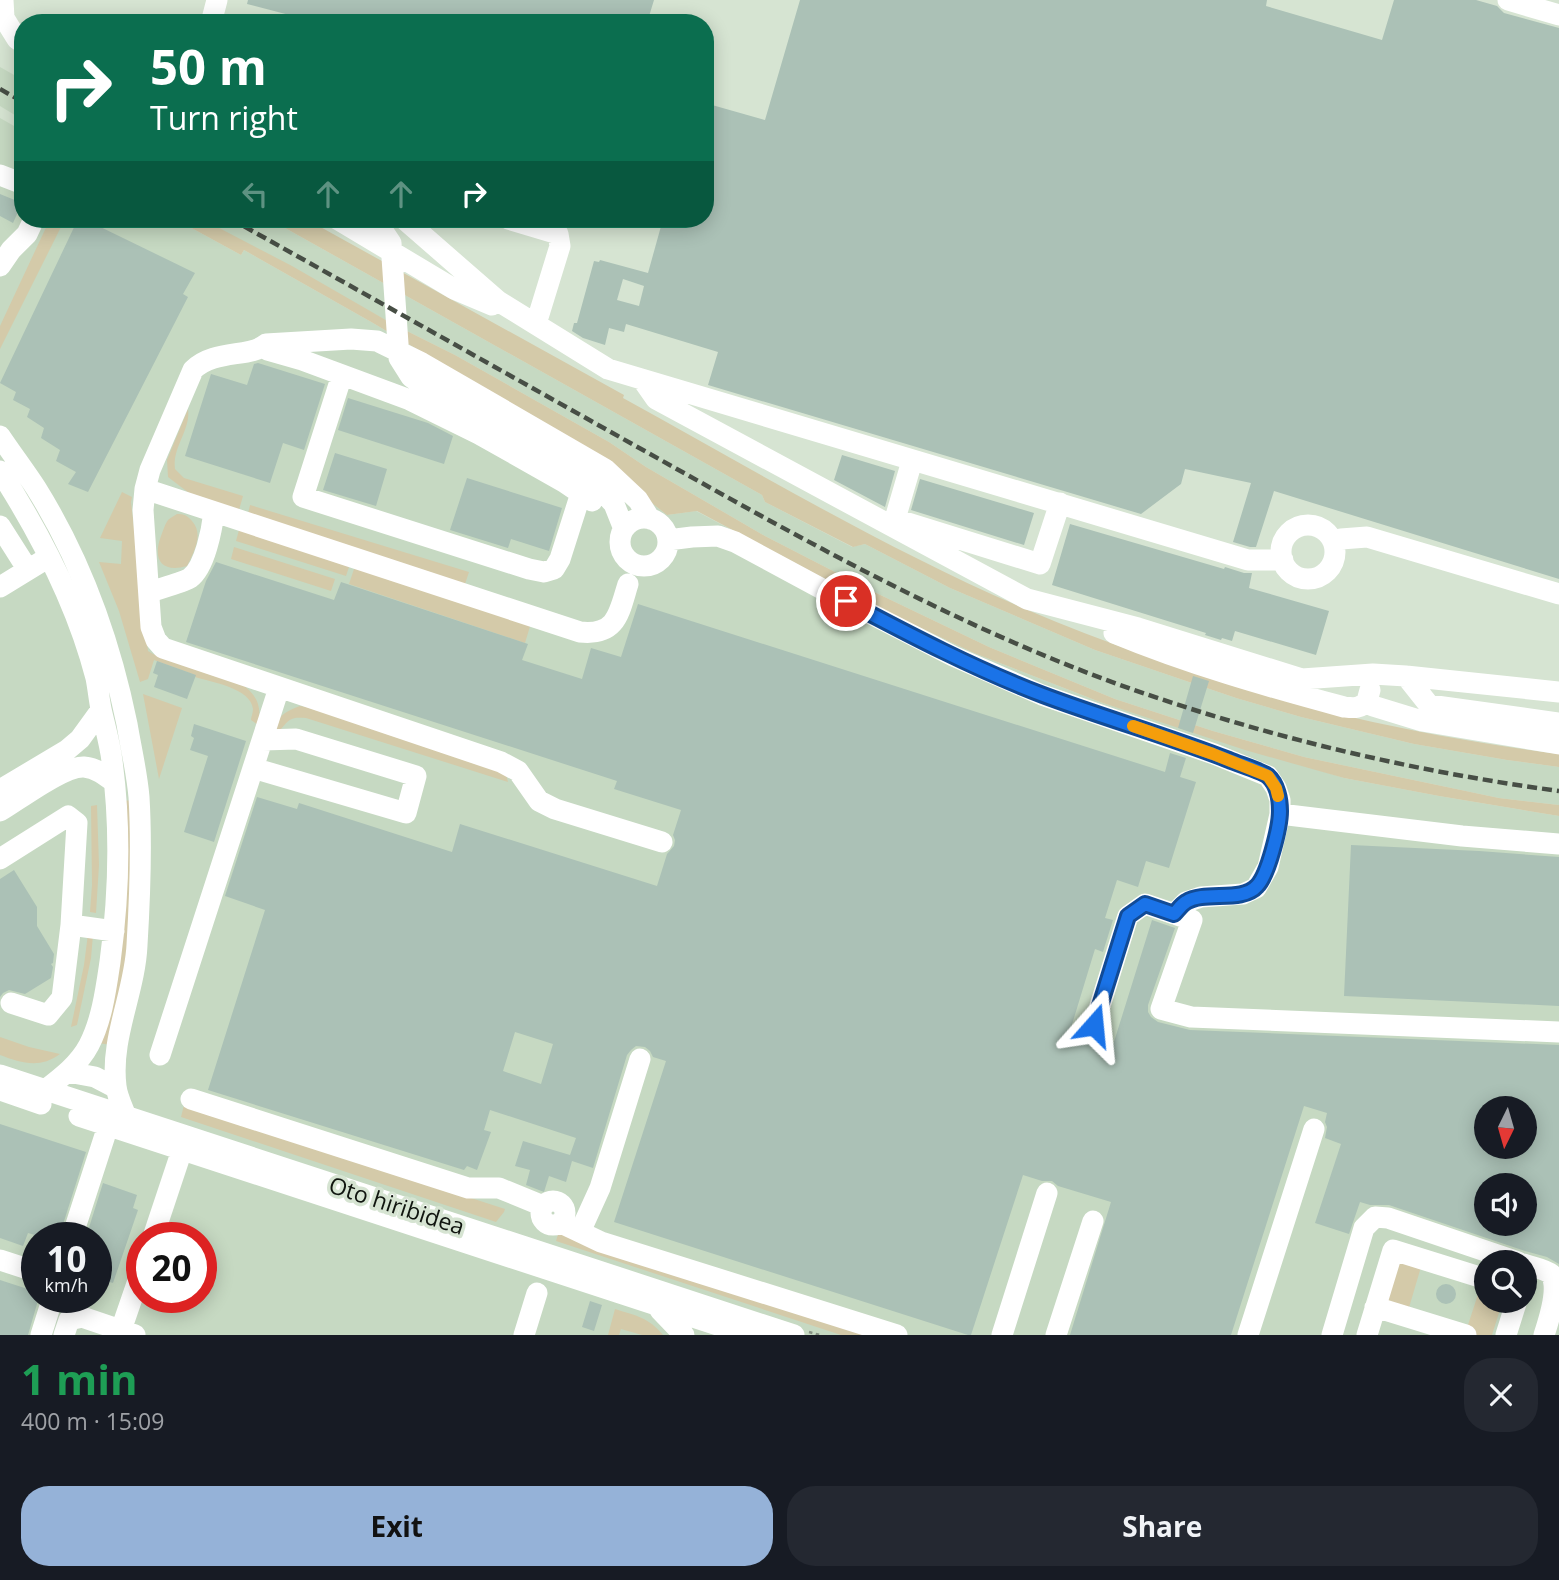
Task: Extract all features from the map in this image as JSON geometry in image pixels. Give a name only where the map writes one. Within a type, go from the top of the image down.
[{"type":"street","points":[[1508,0],[1559,15]]},
{"type":"street","points":[[6,1],[4,18],[14,34]]},
{"type":"street","points":[[0,266],[30,228]]},
{"type":"street","points":[[352,228],[454,289],[536,324]]},
{"type":"street","points":[[381,228],[391,243],[399,358],[411,377],[432,392],[574,469],[603,491],[614,504],[622,535],[623,552],[628,559],[643,565],[658,561],[667,548],[668,540],[663,527],[646,518],[590,474],[574,469]]},
{"type":"street","points":[[414,228],[498,301],[608,369],[1248,560],[1283,560]]},
{"type":"street","points":[[536,324],[560,246],[558,234],[538,228]]},
{"type":"street","points":[[261,348],[266,344],[351,339],[377,341],[422,363],[605,469],[638,500],[646,518]]},
{"type":"street","points":[[622,535],[596,503],[479,434],[410,400],[342,374],[261,348],[207,360],[193,370],[150,471],[143,510],[151,627],[156,640],[163,648],[501,762],[518,771],[539,801],[555,809],[662,842]]},
{"type":"street","points":[[342,374],[303,497],[544,572],[554,569],[560,559],[581,493]]},
{"type":"street","points":[[642,379],[656,399],[1027,599],[1138,628],[1302,678],[1373,674],[1559,692]]},
{"type":"street","points":[[0,436],[36,489],[63,536],[98,616],[116,673],[139,795],[140,887],[137,953],[117,1051],[117,1121],[78,1222]]},
{"type":"street","points":[[912,461],[895,519],[1040,564],[1060,503]]},
{"type":"street","points":[[0,517],[8,489]]},
{"type":"street","points":[[8,489],[61,580],[96,678],[112,760],[118,842],[114,930],[99,1017],[89,1045],[80,1059],[45,1090]]},
{"type":"street","points":[[145,489],[580,632],[590,633],[609,628],[617,619],[628,584]]},
{"type":"street","points":[[149,593],[191,578],[208,545],[214,512]]},
{"type":"street","points":[[622,535],[629,523],[646,518]]},
{"type":"street","points":[[0,526],[28,570]]},
{"type":"street","points":[[1297,527],[1319,527],[1334,544],[1331,566],[1311,579],[1289,571],[1283,560],[1282,547],[1285,538],[1297,527]]},
{"type":"street","points":[[668,540],[718,536],[736,542],[953,656],[1042,695],[1213,754],[1268,776],[1280,800],[1280,814],[1268,867],[1256,887],[1242,894],[1201,897],[1186,902],[1174,914]]},
{"type":"street","points":[[1334,544],[1341,540],[1367,537],[1559,594]]},
{"type":"street","points":[[0,587],[49,556]]},
{"type":"street","points":[[1076,612],[1085,620],[1155,650],[1240,679],[1344,707],[1363,706],[1367,701],[1373,674]]},
{"type":"street","points":[[1406,676],[1429,705],[1559,723]]},
{"type":"street","points":[[160,1055],[279,688]]},
{"type":"street","points":[[1367,701],[1373,706],[1422,721],[1559,744]]},
{"type":"street","points":[[0,790],[80,739],[101,710]]},
{"type":"street","points":[[253,768],[405,813],[416,776],[296,739],[263,740]]},
{"type":"street","points":[[0,811],[55,777],[75,768],[94,770],[114,782]]},
{"type":"street","points":[[1280,814],[1462,836],[1559,844]]},
{"type":"street","points":[[0,859],[68,817],[77,823],[71,925],[62,998],[48,1015],[11,1003]]},
{"type":"street","points":[[1094,1025],[1128,916],[1145,904],[1192,919],[1161,1009],[1192,1017],[1559,1032]]},
{"type":"street","points":[[71,925],[114,930]]},
{"type":"street","points":[[537,1251],[558,1221],[600,1188],[640,1059]]},
{"type":"street","points":[[68,1072],[95,1077],[116,1088]]},
{"type":"street","name":"Oto hiribidea","points":[[0,1075],[45,1090],[182,1150],[656,1306],[738,1329],[794,1335]]},
{"type":"street","name":"Oto hiribidea","points":[[0,1090],[117,1121],[537,1251],[738,1329]]},
{"type":"street","points":[[191,1099],[468,1188],[499,1188],[601,1242],[897,1335]]},
{"type":"street","points":[[1248,1335],[1314,1129]]},
{"type":"street","points":[[158,1222],[182,1150]]},
{"type":"street","points":[[1002,1335],[1046,1193]]},
{"type":"street","points":[[1332,1335],[1364,1228],[1375,1217],[1388,1218],[1483,1250]]},
{"type":"street","points":[[1056,1335],[1093,1221]]},
{"type":"street","points":[[1367,1335],[1393,1250],[1474,1275]]},
{"type":"street","points":[[0,1260],[21,1267]]},
{"type":"street","points":[[1537,1268],[1549,1272],[1556,1281],[1556,1297],[1545,1335]]},
{"type":"street","points":[[524,1335],[537,1293]]},
{"type":"street","points":[[656,1306],[684,1335]]},
{"type":"street","points":[[1375,1307],[1465,1335]]},
{"type":"street","points":[[41,1335],[48,1313]]},
{"type":"street","points":[[64,1335],[69,1320],[82,1317],[128,1333],[132,1313]]},
{"type":"street","points":[[1506,1335],[1513,1313]]},
{"type":"shaded area","points":[[0,67],[14,75],[14,115],[0,106]]},
{"type":"shaded area","points":[[0,118],[14,126],[14,228],[192,228],[241,255],[244,250],[580,446],[667,515],[696,511],[885,611],[974,653],[1100,702],[1344,778],[1559,816],[1559,1335],[0,1335]]},
{"type":"shaded area","points":[[46,228],[60,228],[0,349],[0,326]]},
{"type":"shaded area","points":[[192,228],[219,228],[292,266],[609,442],[646,467],[765,536],[989,647],[1115,699],[1213,731],[1304,757],[1499,798],[1559,805],[1559,816],[1344,778],[1245,750],[1100,702],[974,653],[885,611],[697,511],[667,515],[580,446],[244,250],[241,255]]},
{"type":"shaded area","points":[[218,228],[285,228],[762,495],[765,502],[852,547],[865,544],[950,588],[1095,650],[1236,698],[1301,717],[1414,744],[1559,767],[1559,805],[1499,798],[1304,757],[1115,699],[989,647],[765,536],[646,467],[609,442],[455,355]]},
{"type":"shaded area","points":[[285,228],[322,228],[624,395],[623,398],[824,510],[926,563],[1030,611],[1139,653],[1326,710],[1481,743],[1559,754],[1559,767],[1414,744],[1301,717],[1095,650],[950,588],[865,544],[853,547],[765,502],[762,495]]},
{"type":"shaded area","points":[[188,409],[187,424],[176,453],[175,469],[184,478],[243,496],[239,510],[189,493],[168,477],[167,460]]},
{"type":"shaded area","points":[[122,492],[132,497],[148,651],[242,684],[257,702],[258,725],[251,720],[251,702],[229,687],[195,677],[154,660],[148,679],[140,682],[119,611],[99,562],[121,564],[122,541],[100,538]]},
{"type":"shaded area","points":[[250,505],[469,572],[465,584],[248,514]]},
{"type":"shaded area","points":[[177,514],[185,515],[192,521],[198,537],[187,566],[171,568],[161,563],[158,552],[167,522]]},
{"type":"shaded area","points":[[239,530],[350,564],[346,576],[236,541]]},
{"type":"shaded area","points":[[234,547],[335,579],[331,591],[231,559]]},
{"type":"shaded area","points":[[355,566],[531,623],[525,643],[349,584]]},
{"type":"shaded area","points":[[143,694],[182,708],[159,779]]},
{"type":"shaded area","points":[[300,706],[317,708],[506,774],[508,782],[306,718],[292,719],[281,729],[274,729],[284,714]]},
{"type":"shaded area","points":[[134,800],[135,909],[112,1045],[97,1043],[121,801]]},
{"type":"shaded area","points":[[97,805],[99,865],[96,913],[90,912],[91,806]]},
{"type":"shaded area","points":[[88,934],[93,935],[91,958],[77,1025],[71,1027],[84,965]]},
{"type":"shaded area","points":[[0,1037],[60,1054],[38,1063],[15,1060],[0,1055]]},
{"type":"shaded area","points":[[184,1105],[505,1209],[496,1222],[181,1117]]},
{"type":"shaded area","points":[[559,1231],[868,1335],[841,1335],[556,1241]]},
{"type":"shaded area","points":[[1400,1256],[1421,1267],[1408,1311],[1384,1308]]},
{"type":"shaded area","points":[[1474,1306],[1474,1313],[1499,1313],[1492,1335],[1473,1335],[1467,1328]]},
{"type":"shaded area","points":[[615,1309],[647,1321],[663,1335],[642,1335],[621,1329],[619,1335],[608,1335]]},
{"type":"building","points":[[248,0],[654,0],[650,14],[285,14],[247,4]]},
{"type":"building","points":[[800,0],[1267,0],[1266,6],[1382,40],[1394,0],[1476,0],[1497,6],[1504,13],[1559,28],[1559,579],[1274,491],[1256,547],[1250,547],[1233,542],[1251,483],[1185,469],[1181,484],[1141,514],[708,385],[718,352],[626,324],[624,332],[609,328],[605,345],[583,338],[572,331],[574,323],[577,323],[594,261],[600,260],[648,273],[660,228],[714,228],[714,106],[765,120]],"holes":[[[623,279],[644,286],[639,306],[617,300]]]},
{"type":"building","points":[[0,194],[14,200],[14,221],[13,223],[0,216]]},
{"type":"building","points":[[74,228],[102,228],[195,273],[183,294],[188,297],[88,492],[68,484],[76,472],[56,461],[60,450],[41,438],[44,428],[27,417],[30,409],[13,400],[16,392],[0,383]]},
{"type":"building","points":[[254,364],[325,384],[304,450],[283,443],[270,483],[185,456],[211,374],[247,385]]},
{"type":"building","points":[[348,398],[428,423],[453,436],[444,464],[338,430]]},
{"type":"building","points":[[335,453],[387,469],[376,506],[323,490]]},
{"type":"building","points":[[842,455],[895,471],[885,507],[834,480]]},
{"type":"building","points":[[467,478],[562,508],[549,551],[511,539],[508,548],[450,530]]},
{"type":"building","points":[[920,479],[1034,513],[1024,545],[911,510]]},
{"type":"building","points":[[1070,524],[1224,569],[1225,567],[1252,573],[1249,588],[1329,611],[1316,655],[1235,631],[1232,641],[1221,640],[1052,585]]},
{"type":"building","points":[[216,562],[334,600],[341,582],[528,644],[522,660],[582,679],[591,648],[621,657],[638,604],[1165,772],[1170,753],[1186,758],[1180,777],[1196,782],[1169,868],[1146,861],[1138,887],[1117,880],[1105,918],[1113,920],[1103,952],[1095,949],[1070,1031],[1113,1045],[1152,920],[1175,928],[1148,1005],[1148,1012],[1158,1022],[1190,1030],[1559,1045],[1559,1264],[1537,1254],[1537,1250],[1522,1250],[1481,1236],[1537,1236],[1537,1173],[1474,1173],[1474,1234],[1389,1205],[1360,1202],[1349,1234],[1315,1223],[1341,1144],[1325,1138],[1327,1113],[1304,1106],[1231,1335],[1070,1335],[1111,1202],[1058,1186],[1052,1181],[1023,1175],[971,1335],[968,1335],[614,1222],[666,1061],[653,1057],[645,1047],[636,1046],[627,1055],[593,1168],[572,1161],[566,1182],[549,1176],[544,1192],[526,1185],[530,1170],[515,1166],[523,1141],[570,1155],[576,1138],[490,1110],[484,1130],[491,1132],[477,1170],[467,1166],[464,1170],[208,1090],[265,910],[225,896],[257,797],[297,809],[299,803],[452,852],[460,824],[657,886],[667,854],[674,846],[673,835],[681,810],[614,789],[617,781],[186,642],[206,581]],"holes":[[[515,1032],[553,1044],[541,1084],[503,1071]]]},
{"type":"building","points":[[157,661],[196,675],[187,699],[154,687],[158,675],[153,673]]},
{"type":"building","points":[[1193,676],[1209,681],[1193,733],[1178,728]]},
{"type":"building","points":[[194,724],[246,741],[214,842],[184,832],[208,756],[190,750],[194,738],[191,736]]},
{"type":"building","points":[[1351,845],[1559,857],[1559,1006],[1344,996]]},
{"type":"building","points":[[14,870],[37,907],[37,926],[54,954],[51,964],[53,967],[51,978],[25,994],[9,990],[0,997],[0,879]]},
{"type":"building","points":[[0,1124],[86,1152],[64,1222],[21,1222],[21,1245],[0,1238]]},
{"type":"building","points":[[103,1183],[137,1195],[133,1208],[138,1210],[134,1222],[126,1222],[126,1245],[113,1283],[112,1222],[91,1222]]},
{"type":"building","points":[[0,1280],[21,1287],[21,1313],[34,1313],[28,1335],[0,1335]]},
{"type":"building","points":[[1446,1284],[1453,1287],[1456,1294],[1453,1301],[1446,1304],[1439,1301],[1436,1294],[1439,1287]]},
{"type":"building","points":[[590,1301],[602,1305],[594,1331],[582,1327]]},
{"type":"railway","points":[[0,89],[14,97]]},
{"type":"railway","points":[[247,228],[777,525],[897,588],[1020,645],[1146,694],[1298,740],[1402,764],[1559,791]]},
{"type":"slow traffic","points":[[1133,726],[1268,776],[1278,796]]},
{"type":"route","points":[[846,601],[953,656],[1042,695],[1213,754],[1268,776],[1276,788],[1280,800],[1280,814],[1268,867],[1256,887],[1242,894],[1201,897],[1186,902],[1174,914],[1145,904],[1128,916],[1094,1025]]}]
